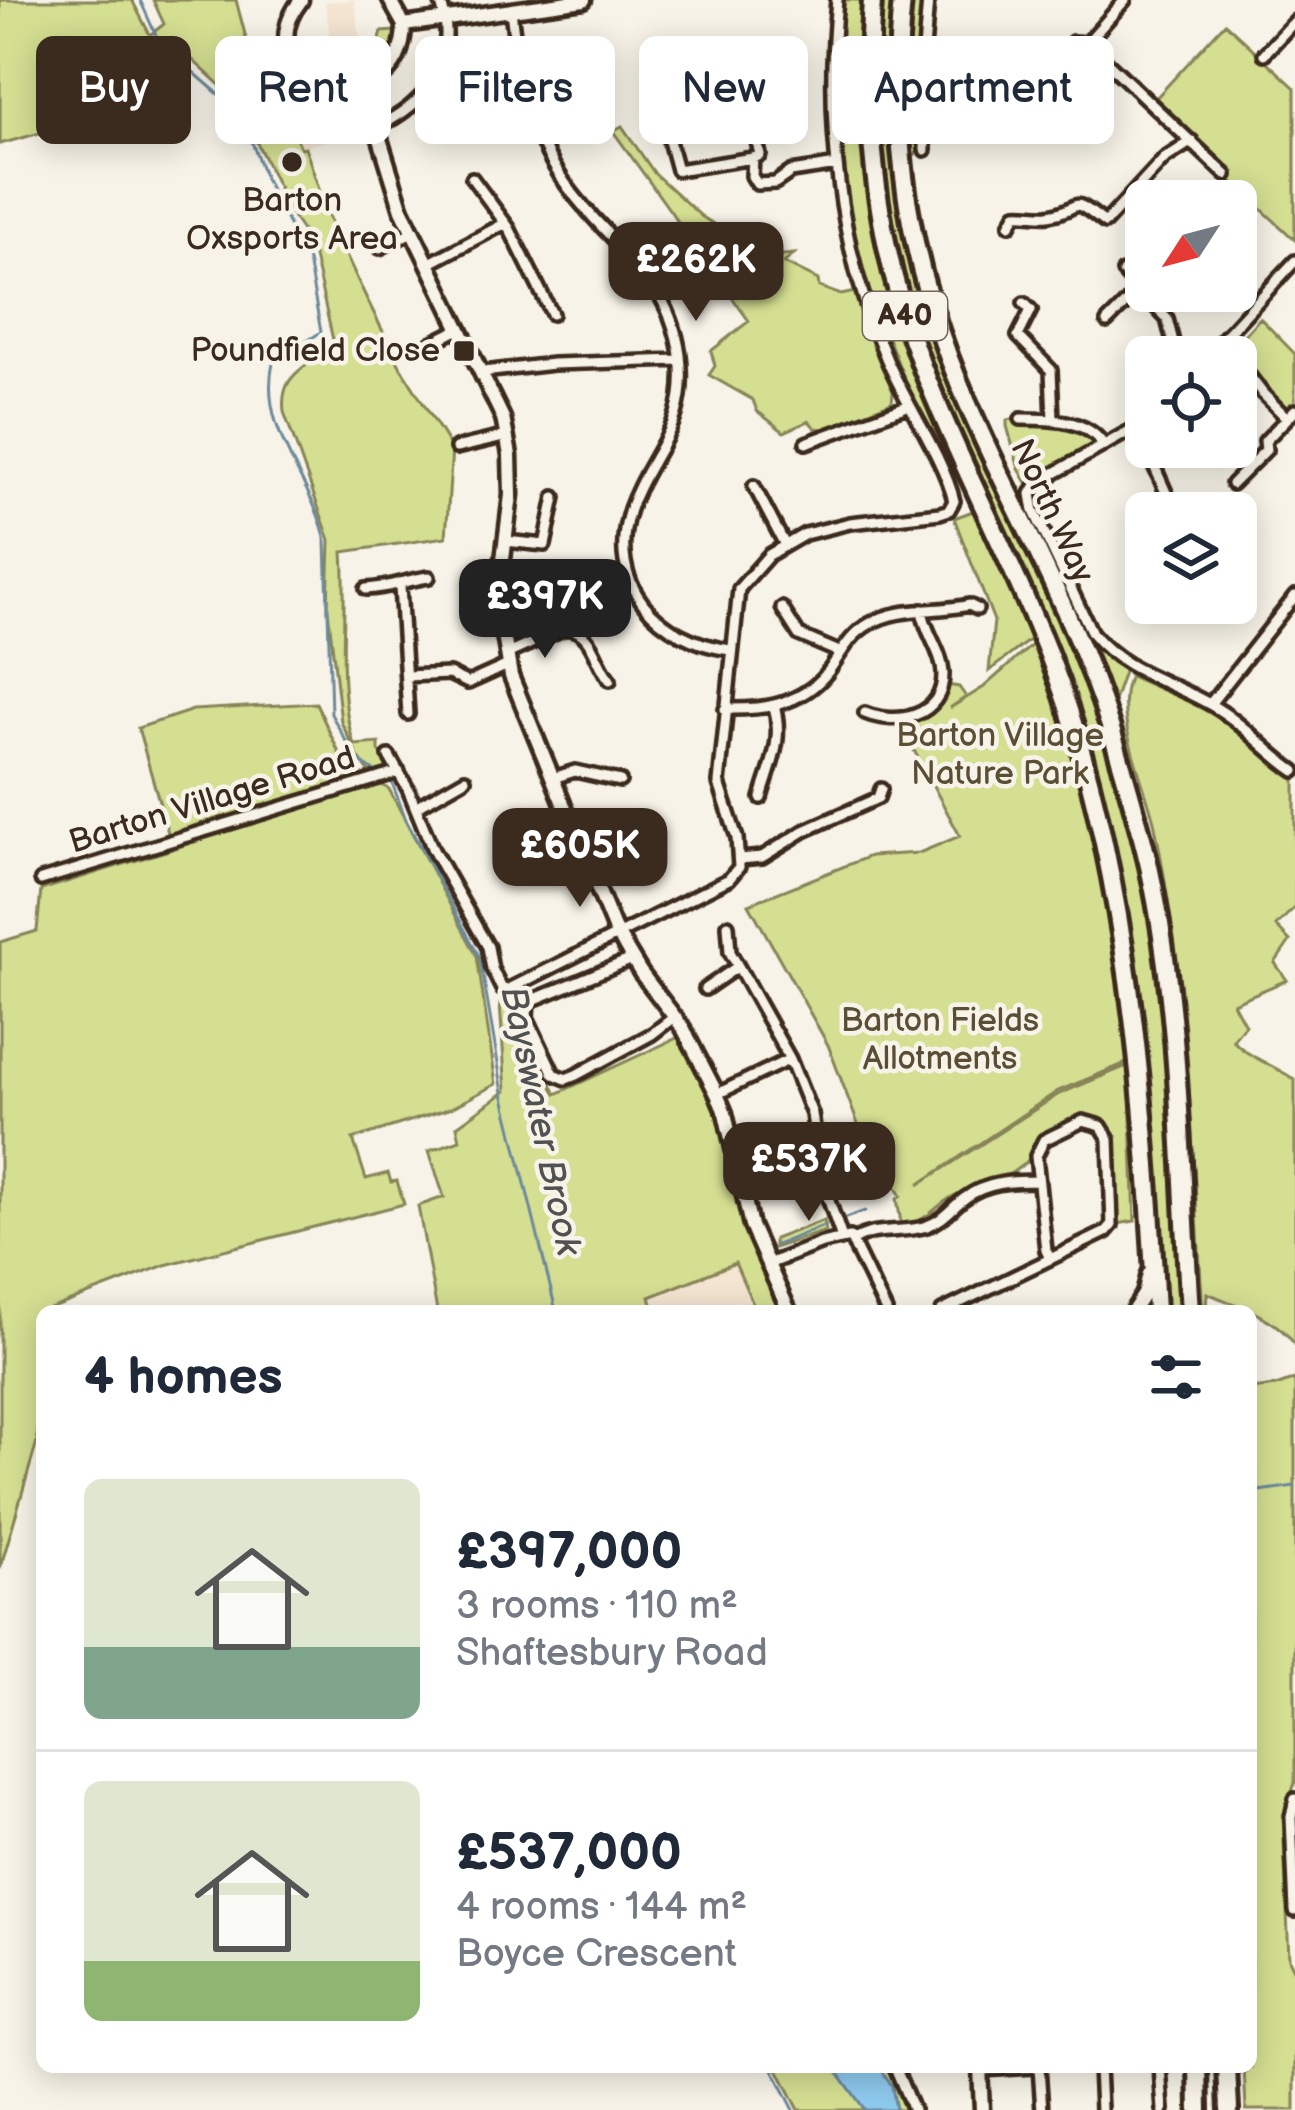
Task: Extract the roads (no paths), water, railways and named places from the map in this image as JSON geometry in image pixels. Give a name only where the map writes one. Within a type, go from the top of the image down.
[{"type":"highway","name":"North Way","points":[[872,0],[871,144],[881,218],[901,304],[923,369],[1031,610],[1076,733],[1108,858],[1133,1005],[1154,1256]]},
{"type":"highway","name":"North Way","points":[[902,0],[897,111],[917,252],[957,376],[1069,615],[1113,736],[1149,868],[1173,1047],[1190,1305]]},
{"type":"highway","name":"A40","points":[[1154,1256],[1156,1305]]},
{"type":"highway","points":[[1198,2073],[1199,2110]]},
{"type":"highway","points":[[1227,2073],[1229,2110]]},
{"type":"street","points":[[287,36],[291,14],[301,0]]},
{"type":"street","points":[[391,0],[404,25],[391,67]]},
{"type":"street","points":[[391,120],[433,84],[445,56],[446,20],[440,0]]},
{"type":"street","points":[[404,25],[584,0]]},
{"type":"street","points":[[740,859],[735,827],[719,783],[739,589],[784,543],[827,527],[940,513],[952,506],[950,486],[907,406],[858,278],[837,165],[832,64],[837,0]]},
{"type":"street","points":[[926,150],[923,82],[928,0]]},
{"type":"street","points":[[1093,36],[1125,0]]},
{"type":"street","points":[[511,10],[520,84],[547,156],[573,195],[647,273],[670,318],[680,360],[674,422],[629,513],[625,555],[635,591],[656,619],[683,639],[730,650]]},
{"type":"street","points":[[1264,54],[1295,21]]},
{"type":"street","points":[[1114,68],[1226,175]]},
{"type":"street","points":[[740,88],[747,95],[760,155],[754,158],[680,172],[673,165],[665,121],[699,96],[740,88]]},
{"type":"street","points":[[1012,215],[1049,215],[1074,204],[1105,223],[1164,159],[1192,141]]},
{"type":"street","points":[[380,144],[412,232],[483,372],[507,436],[512,486],[497,601],[507,660],[618,936],[674,1017],[717,1094],[751,1226],[786,1305]]},
{"type":"street","points":[[754,158],[752,176],[765,185],[785,173],[837,165]]},
{"type":"street","points":[[472,178],[504,224],[552,314]]},
{"type":"street","points":[[428,264],[504,224]]},
{"type":"street","points":[[380,248],[412,232]]},
{"type":"street","points":[[1227,336],[1295,261]]},
{"type":"street","points":[[1024,303],[1031,310],[1018,336],[1051,370],[1053,420]]},
{"type":"street","points":[[1106,322],[1125,304]]},
{"type":"street","points":[[431,343],[460,328]]},
{"type":"street","points":[[483,372],[534,365],[680,360]]},
{"type":"street","points":[[1232,484],[1266,450],[1265,441],[1291,414],[1257,380]]},
{"type":"street","points":[[806,442],[907,406]]},
{"type":"street","points":[[1021,419],[1088,428],[1103,444]]},
{"type":"street","points":[[1125,433],[1046,476],[1033,488],[1034,511],[1092,632],[1105,649],[1132,668],[1210,704],[1295,771]]},
{"type":"street","points":[[456,448],[507,436]]},
{"type":"street","points":[[754,486],[784,543]]},
{"type":"street","points":[[505,541],[545,545],[555,496]]},
{"type":"street","points":[[366,589],[400,587],[408,580],[429,578]]},
{"type":"street","points":[[400,587],[408,714]]},
{"type":"street","points":[[1210,704],[1295,596]]},
{"type":"street","points":[[725,709],[774,706],[817,684],[839,652],[872,622],[922,610],[969,605],[977,609]]},
{"type":"street","points":[[782,608],[799,635],[839,652]]},
{"type":"street","points":[[865,713],[879,722],[910,718],[940,693],[943,672],[922,610]]},
{"type":"street","points":[[406,676],[449,674],[468,683],[569,627],[584,634],[610,680]]},
{"type":"street","points":[[761,798],[774,766],[780,731],[774,706]]},
{"type":"street","name":"Barton Village Road","points":[[389,756],[433,850],[488,947],[502,989],[729,879],[740,859],[763,857],[804,831],[882,796]]},
{"type":"street","points":[[553,778],[575,771],[620,781]]},
{"type":"street","name":"Barton Village Road","points":[[41,880],[395,773]]},
{"type":"street","points":[[416,807],[442,795],[459,778]]},
{"type":"street","points":[[728,925],[730,952],[790,1059],[812,1114],[821,1178],[883,1305]]},
{"type":"street","points":[[632,959],[528,1002],[527,1017],[554,1074],[559,1078],[576,1075],[674,1017]]},
{"type":"street","points":[[705,989],[737,967]]},
{"type":"street","points":[[717,1094],[790,1059]]},
{"type":"street","points":[[954,1305],[1050,1259],[1106,1232],[1112,1225],[1108,1139],[1101,1126],[1083,1120],[1044,1140],[1036,1156],[1050,1259]]},
{"type":"street","points":[[768,1264],[868,1232],[923,1227],[988,1186],[1038,1181]]},
{"type":"street","points":[[1137,1305],[1154,1256]]},
{"type":"street","points":[[1295,1799],[1291,1817],[1295,1911]]},
{"type":"street","points":[[898,2073],[913,2110]]},
{"type":"street","points":[[980,2073],[982,2110]]},
{"type":"street","points":[[1038,2073],[1042,2110]]},
{"type":"street","points":[[1099,2073],[1102,2110]]},
{"type":"street","points":[[1160,2073],[1163,2110]]},
{"type":"water","points":[[838,2073],[884,2073],[892,2086],[896,2110],[865,2110]]},
{"type":"waterway","name":"Bayswater Brook","points":[[140,0],[159,42],[223,98],[248,131],[266,181],[308,261],[321,332],[273,363],[270,388],[280,433],[326,541],[331,714],[356,759],[392,783],[407,822],[480,958],[503,1093],[555,1305]]},
{"type":"waterway","points":[[840,1220],[865,1211]]},
{"type":"waterway","points":[[776,1245],[826,1225]]},
{"type":"waterway","points":[[1257,1491],[1295,1486]]},
{"type":"waterway","name":"Bayswater Brook","points":[[775,2073],[794,2110]]},
{"type":"place","name":"Barton Oxsports Area","points":[[292,162]]},
{"type":"place","name":"Poundfield Close","points":[[464,351]]},
{"type":"park label","name":"Barton Village Nature Park","points":[[1000,755]]},
{"type":"park label","name":"Barton Fields Allotments","points":[[940,1040]]}]
